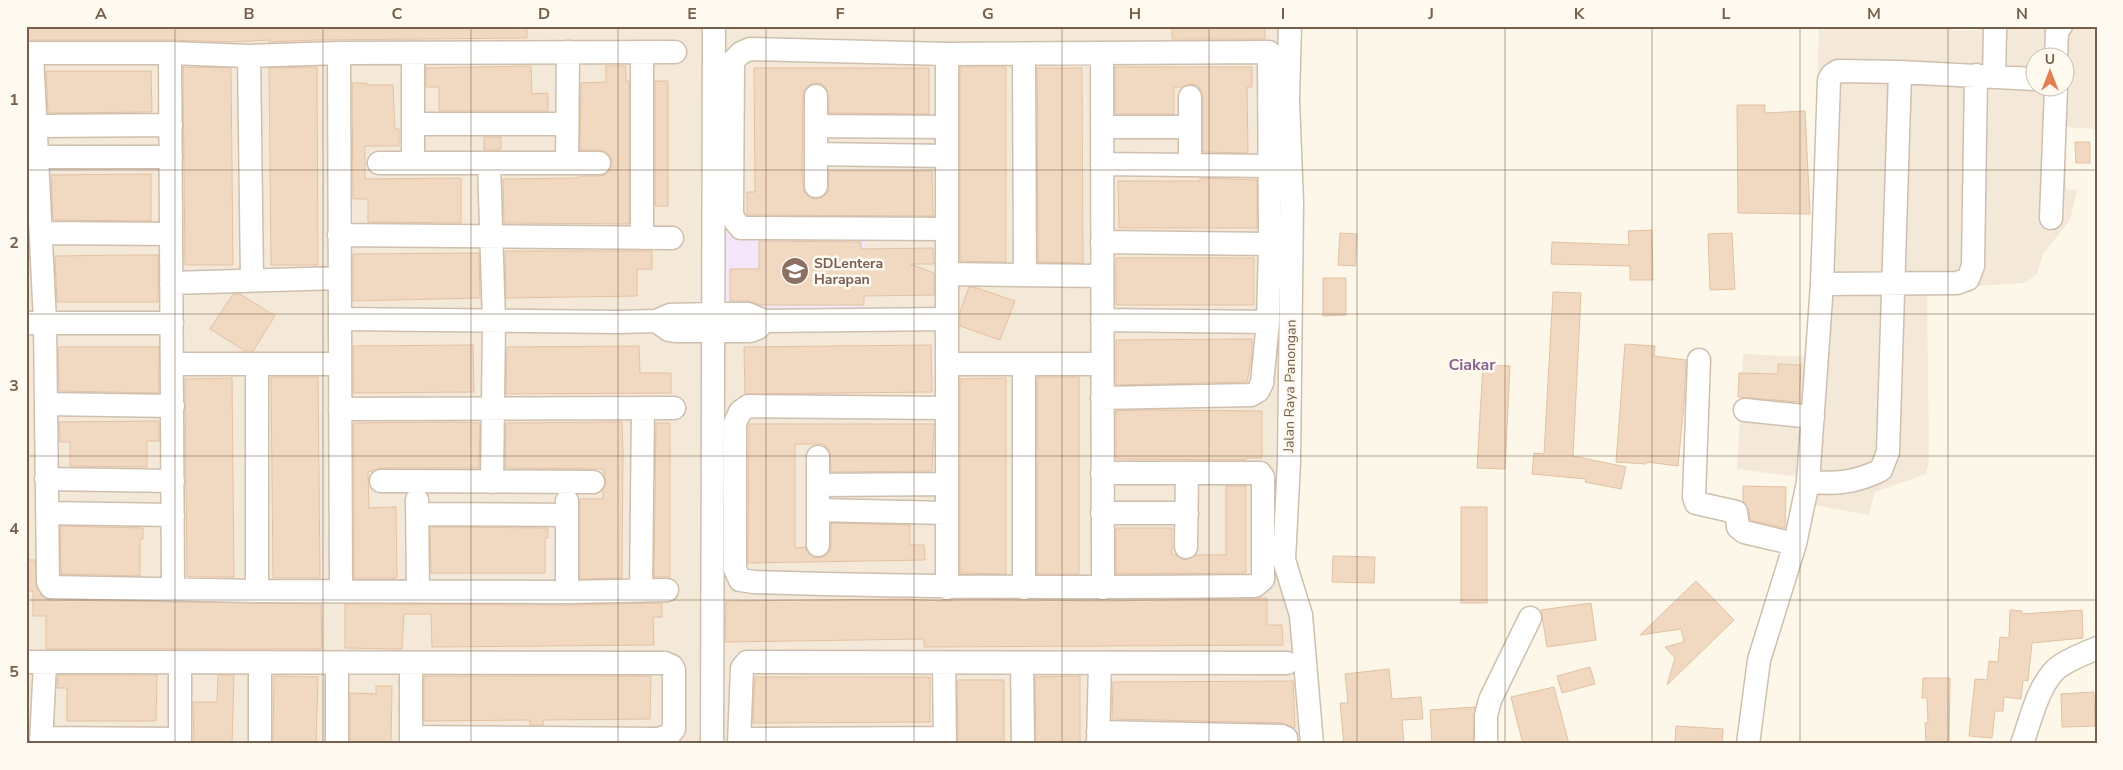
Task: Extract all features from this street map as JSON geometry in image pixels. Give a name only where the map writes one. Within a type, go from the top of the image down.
[{"type":"street","points":[[712,744],[689,322],[714,26]]},
{"type":"street","name":"Jalan Raya Panongan","points":[[1290,26],[1288,100],[1292,203],[1290,432],[1284,560],[1301,615],[1312,744]]},
{"type":"street","points":[[2056,48],[2057,31],[2061,26]]},
{"type":"street","points":[[1822,284],[1957,283],[1968,279],[1973,266],[1985,76],[1994,30]]},
{"type":"street","points":[[947,229],[741,228],[732,214],[733,61],[736,56],[750,49],[947,54],[1269,52],[1270,244],[1268,322],[1262,383],[1258,391],[1251,395],[1102,398]]},
{"type":"street","points":[[667,590],[567,592],[257,591],[51,587],[48,582],[46,514],[46,404],[35,322],[41,233],[36,126],[29,53],[170,53],[249,56],[339,52],[675,52]]},
{"type":"street","points":[[339,52],[341,591]]},
{"type":"street","points":[[413,52],[413,163]]},
{"type":"street","points":[[567,163],[568,52]]},
{"type":"street","points":[[642,52],[642,238]]},
{"type":"street","points":[[170,53],[173,590]]},
{"type":"street","points":[[947,54],[947,588]]},
{"type":"street","points":[[1024,54],[1025,275]]},
{"type":"street","points":[[1102,54],[1103,588]]},
{"type":"street","points":[[249,56],[252,280]]},
{"type":"street","points":[[1748,744],[1759,660],[1795,544],[1808,482],[1822,284],[1829,80],[1838,71],[2026,78]]},
{"type":"street","points":[[1808,482],[1837,484],[1867,478],[1881,470],[1888,452],[1900,72]]},
{"type":"street","points":[[816,96],[816,186]]},
{"type":"street","points":[[1190,97],[1190,165]]},
{"type":"street","points":[[2051,218],[2056,98]]},
{"type":"street","points":[[413,124],[567,124]]},
{"type":"street","points":[[36,126],[171,125]]},
{"type":"street","points":[[816,126],[947,127]]},
{"type":"street","points":[[1102,127],[1190,128]]},
{"type":"street","points":[[816,154],[947,156]]},
{"type":"street","points":[[37,157],[171,157]]},
{"type":"street","points":[[379,163],[599,163]]},
{"type":"street","points":[[489,163],[494,322],[492,482]]},
{"type":"street","points":[[1102,164],[1269,166]]},
{"type":"street","points":[[41,233],[171,234]]},
{"type":"street","points":[[340,235],[672,238]]},
{"type":"street","points":[[1102,242],[1270,244]]},
{"type":"street","points":[[947,274],[1102,276]]},
{"type":"street","points":[[171,283],[340,278]]},
{"type":"street","points":[[340,319],[494,322],[689,322],[750,331],[758,328],[764,321],[947,318]]},
{"type":"street","points":[[1102,320],[1268,322]]},
{"type":"street","points":[[35,322],[172,323]]},
{"type":"street","points":[[1699,360],[1694,497],[1696,503],[1736,512],[1738,527],[1744,532],[1795,544]]},
{"type":"street","points":[[172,364],[340,364]]},
{"type":"street","points":[[947,364],[1102,364]]},
{"type":"street","points":[[1024,364],[1024,588]]},
{"type":"street","points":[[257,365],[257,591]]},
{"type":"street","points":[[46,404],[172,406]]},
{"type":"street","points":[[947,408],[748,406],[740,412],[735,423],[735,569],[740,580],[947,588],[1103,588],[1255,586],[1263,579],[1262,475],[1102,473]]},
{"type":"street","points":[[641,591],[643,408]]},
{"type":"street","points":[[340,409],[674,408]]},
{"type":"street","points":[[1745,410],[1813,417]]},
{"type":"street","points":[[818,457],[818,545]]},
{"type":"street","points":[[1186,547],[1188,473]]},
{"type":"street","points":[[46,479],[173,481]]},
{"type":"street","points":[[381,481],[593,482]]},
{"type":"street","points":[[416,482],[418,591]]},
{"type":"street","points":[[567,482],[567,592]]},
{"type":"street","points":[[818,485],[947,484]]},
{"type":"street","points":[[818,510],[947,514]]},
{"type":"street","points":[[46,514],[173,515]]},
{"type":"street","points":[[417,514],[567,515]]},
{"type":"street","points":[[1102,514],[1187,514]]},
{"type":"street","points":[[1486,744],[1486,716],[1490,700],[1530,618]]},
{"type":"street","points":[[2022,744],[2042,688],[2056,669],[2097,648]]},
{"type":"street","points":[[180,663],[180,741],[41,741],[35,662],[665,663],[672,666],[675,674],[674,729],[669,740],[411,740],[411,663]]},
{"type":"street","points":[[944,663],[945,741],[740,741],[742,668],[747,662],[1022,663],[1100,664],[1287,662]]},
{"type":"street","points":[[260,663],[260,744]]},
{"type":"street","points":[[336,744],[337,663]]},
{"type":"street","points":[[1022,663],[1023,744]]},
{"type":"street","points":[[1100,664],[1098,738],[1282,736],[1286,738],[1286,744]]},
{"type":"shaded area","points":[[26,26],[1283,26],[1285,221],[1278,559],[1298,627],[1303,744],[26,744]]},
{"type":"shaded area","points":[[1819,26],[1942,26],[1956,31],[1976,30],[1987,26],[2097,26],[2097,129],[2065,127],[2066,189],[2077,190],[2070,220],[2043,254],[2037,274],[2025,283],[1927,289],[1929,461],[1926,474],[1875,492],[1869,515],[1793,501],[1799,477],[1737,469],[1743,354],[1809,357]]},
{"type":"shaded area","name":"SDLentera Harapan","points":[[725,233],[866,234],[865,310],[724,309]]},
{"type":"building","points":[[26,26],[527,26],[527,38],[269,42],[269,40],[230,42],[26,40]]},
{"type":"building","points":[[1172,26],[1265,26],[1265,39],[1172,39]]},
{"type":"building","points":[[531,66],[532,94],[548,93],[548,111],[439,111],[439,87],[426,87],[426,68]]},
{"type":"building","points":[[606,66],[626,66],[626,81],[629,81],[629,224],[504,223],[503,179],[578,178],[578,176],[605,175],[610,170],[611,157],[606,152],[580,150],[581,83],[606,82]]},
{"type":"building","points":[[183,67],[231,68],[233,265],[185,265]]},
{"type":"building","points":[[317,67],[318,265],[271,265],[269,68]]},
{"type":"building","points":[[960,67],[1006,67],[1006,262],[960,261]]},
{"type":"building","points":[[1115,67],[1252,67],[1252,87],[1247,87],[1248,153],[1203,152],[1203,97],[1199,87],[1196,85],[1190,84],[1174,87],[1174,114],[1115,114]]},
{"type":"building","points":[[754,68],[929,68],[929,114],[829,113],[827,89],[822,84],[809,85],[804,90],[803,96],[802,171],[804,192],[810,198],[816,199],[823,197],[828,192],[829,171],[932,171],[933,216],[747,215],[747,192],[755,192]]},
{"type":"building","points":[[1037,68],[1082,68],[1083,263],[1038,262]]},
{"type":"building","points":[[46,71],[151,71],[152,112],[48,113]]},
{"type":"building","points":[[655,81],[668,81],[668,206],[655,206]]},
{"type":"building","points":[[352,83],[393,85],[395,129],[399,129],[399,146],[365,146],[365,179],[461,178],[461,223],[368,222],[368,199],[353,199]]},
{"type":"building","points":[[1737,105],[1765,105],[1765,113],[1805,111],[1810,214],[1738,213]]},
{"type":"building","points":[[484,137],[501,137],[501,150],[484,150]]},
{"type":"building","points":[[2075,142],[2090,142],[2090,163],[2076,163]]},
{"type":"building","points":[[151,174],[151,221],[53,220],[51,175]]},
{"type":"building","points":[[1200,178],[1257,180],[1257,228],[1119,228],[1118,181],[1200,181]]},
{"type":"building","points":[[1652,230],[1653,280],[1630,280],[1630,266],[1551,264],[1552,242],[1629,245],[1628,231]]},
{"type":"building","points":[[1340,233],[1357,234],[1355,266],[1338,265]]},
{"type":"building","points":[[1732,233],[1735,289],[1710,290],[1708,234]]},
{"type":"building","name":"SDLentera Harapan","points":[[759,241],[861,242],[861,249],[933,248],[934,264],[910,264],[934,273],[934,295],[864,296],[864,305],[761,305],[748,301],[730,301],[730,269],[759,269]]},
{"type":"building","points":[[505,251],[652,251],[652,269],[637,269],[637,296],[506,298]]},
{"type":"building","points":[[479,253],[480,298],[353,301],[353,254]]},
{"type":"building","points":[[158,255],[158,302],[57,302],[55,256]]},
{"type":"building","points":[[1116,258],[1254,258],[1254,305],[1116,305]]},
{"type":"building","points":[[1323,278],[1346,278],[1346,315],[1323,316]]},
{"type":"building","points":[[969,287],[1015,301],[1000,340],[960,326],[960,312]]},
{"type":"building","points":[[1553,292],[1581,293],[1573,456],[1626,467],[1621,489],[1585,482],[1586,479],[1532,474],[1534,453],[1544,454]]},
{"type":"building","points":[[233,294],[240,294],[275,316],[253,351],[245,351],[210,329]]},
{"type":"building","points":[[1252,339],[1252,355],[1247,382],[1116,385],[1116,340]]},
{"type":"building","points":[[1625,344],[1655,346],[1654,356],[1686,360],[1678,466],[1647,462],[1646,464],[1616,462]]},
{"type":"building","points":[[473,345],[474,392],[353,393],[353,346]]},
{"type":"building","points":[[931,345],[932,392],[745,394],[744,347]]},
{"type":"building","points":[[639,346],[640,373],[671,373],[671,393],[506,394],[507,347]]},
{"type":"building","points":[[58,347],[159,347],[159,393],[59,391]]},
{"type":"building","points":[[1778,364],[1801,365],[1799,402],[1738,397],[1739,373],[1778,374]]},
{"type":"building","points":[[1483,365],[1510,366],[1505,469],[1477,468]]},
{"type":"building","points":[[271,377],[318,377],[320,578],[273,578]]},
{"type":"building","points":[[1037,377],[1079,377],[1079,574],[1037,574]]},
{"type":"building","points":[[232,378],[234,577],[187,577],[185,379]]},
{"type":"building","points":[[1006,378],[1006,574],[960,573],[960,379]]},
{"type":"building","points":[[1116,411],[1262,411],[1262,458],[1246,458],[1246,460],[1116,459]]},
{"type":"building","points":[[159,421],[159,441],[147,441],[147,467],[70,466],[70,442],[60,442],[59,422]]},
{"type":"building","points":[[622,422],[622,578],[580,579],[580,499],[603,499],[603,490],[606,483],[603,469],[505,468],[506,423]]},
{"type":"building","points":[[354,423],[480,423],[479,468],[381,468],[368,472],[369,508],[396,507],[397,578],[354,578]]},
{"type":"building","points":[[656,423],[670,423],[670,577],[654,577]]},
{"type":"building","points":[[749,424],[934,424],[932,471],[831,472],[830,451],[823,444],[795,444],[795,548],[805,547],[812,557],[825,556],[830,551],[831,523],[910,525],[910,545],[924,545],[925,560],[748,563]]},
{"type":"building","points":[[1226,486],[1246,486],[1246,573],[1116,574],[1116,528],[1172,528],[1172,555],[1185,560],[1196,555],[1226,555]]},
{"type":"building","points":[[1743,486],[1786,487],[1785,528],[1750,520],[1749,510],[1743,502]]},
{"type":"building","points":[[1461,507],[1487,507],[1487,603],[1461,603]]},
{"type":"building","points":[[60,526],[143,528],[143,539],[140,539],[140,576],[61,574]]},
{"type":"building","points":[[430,527],[548,528],[548,538],[545,538],[545,573],[431,573]]},
{"type":"building","points":[[1333,556],[1375,557],[1374,583],[1332,582]]},
{"type":"building","points":[[26,560],[35,560],[37,588],[44,598],[51,600],[321,604],[322,649],[46,649],[46,616],[33,616],[33,591],[26,591]]},
{"type":"building","points":[[1696,581],[1734,620],[1667,685],[1675,658],[1665,647],[1684,642],[1681,629],[1640,635]]},
{"type":"building","points":[[1267,598],[1267,625],[1282,625],[1283,645],[924,647],[924,639],[725,642],[726,601],[903,599],[947,601],[959,599],[1104,601]]},
{"type":"building","points":[[662,603],[662,617],[653,617],[654,645],[432,647],[431,614],[404,614],[402,649],[345,648],[345,604],[567,605]]},
{"type":"building","points":[[1591,603],[1596,640],[1547,647],[1541,610]]},
{"type":"building","points":[[2010,610],[2022,611],[2022,614],[2082,610],[2083,638],[2032,643],[2028,681],[2023,680],[2021,699],[2004,697],[2003,711],[1995,711],[1992,738],[1969,736],[1975,679],[1987,680],[1989,661],[1998,662],[2000,637],[2009,638]]},
{"type":"building","points":[[1590,667],[1595,684],[1562,693],[1557,676]]},
{"type":"building","points":[[1389,669],[1392,699],[1421,697],[1423,719],[1402,720],[1404,744],[1344,744],[1340,703],[1348,703],[1345,674]]},
{"type":"building","points":[[58,675],[157,675],[156,721],[67,721],[67,688],[57,688]]},
{"type":"building","points":[[218,675],[234,675],[232,744],[194,744],[193,702],[217,702]]},
{"type":"building","points":[[274,676],[318,677],[316,744],[273,744]]},
{"type":"building","points":[[424,676],[651,676],[650,719],[543,720],[543,725],[530,725],[530,720],[424,721]]},
{"type":"building","points":[[1080,676],[1080,744],[1036,744],[1035,677]]},
{"type":"building","points":[[755,677],[930,677],[930,722],[753,723]]},
{"type":"building","points":[[1923,678],[1950,678],[1949,744],[1926,744],[1925,723],[1928,723],[1927,698],[1922,698]]},
{"type":"building","points":[[957,680],[1004,680],[1004,744],[958,744]]},
{"type":"building","points":[[1293,681],[1295,728],[1282,723],[1112,719],[1113,682]]},
{"type":"building","points":[[376,686],[392,686],[391,744],[350,744],[350,693],[376,694]]},
{"type":"building","points":[[1554,687],[1569,744],[1523,744],[1511,697]]},
{"type":"building","points":[[2094,692],[2095,726],[2062,727],[2061,694]]},
{"type":"building","points":[[1475,707],[1473,744],[1432,744],[1430,710]]},
{"type":"building","points":[[1676,726],[1723,729],[1722,744],[1675,744]]},
{"type":"place","name":"SDLentera Harapan","points":[[795,271]]},
{"type":"district","name":"Ciakar","points":[[1472,365]]}]
